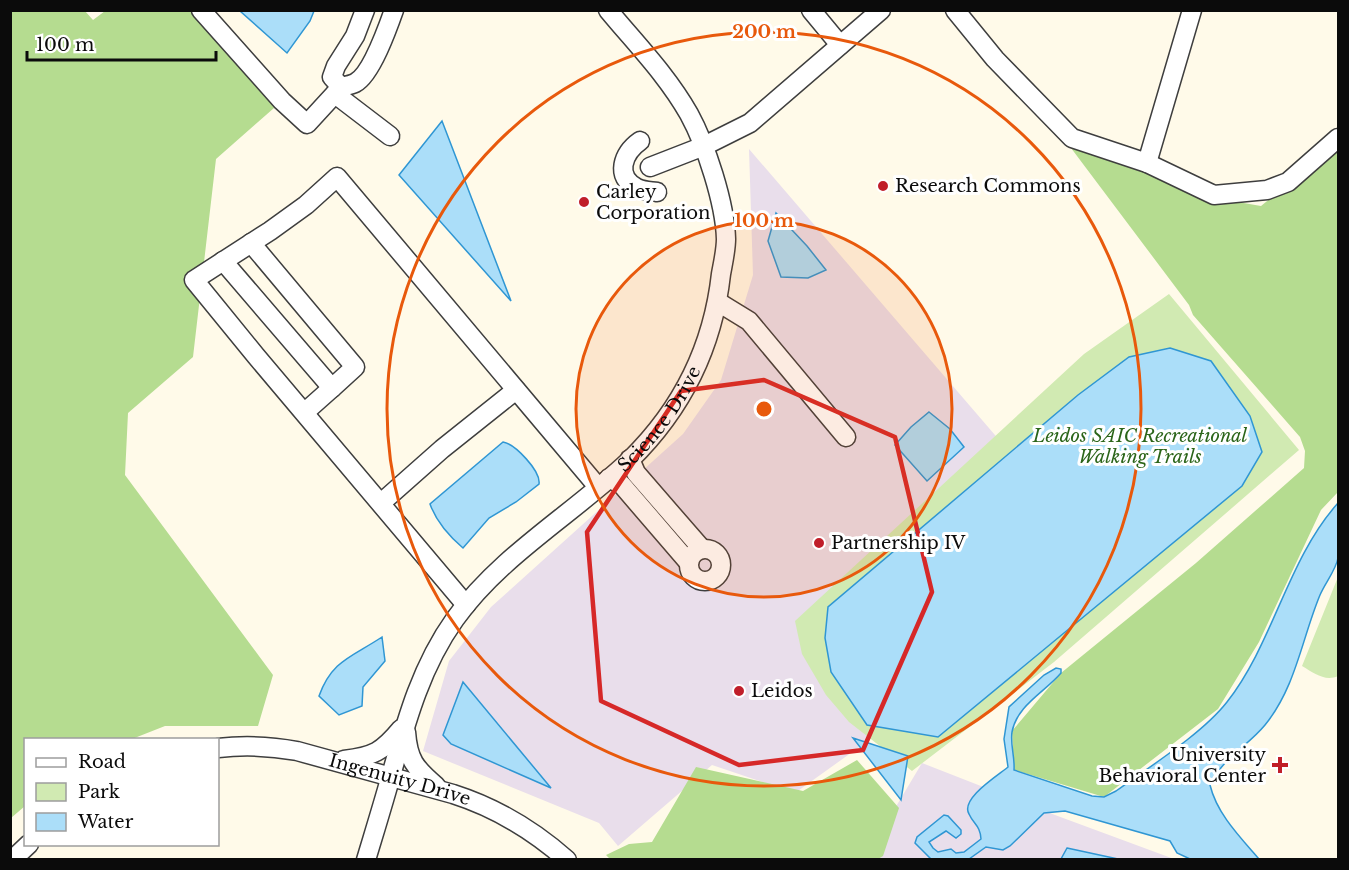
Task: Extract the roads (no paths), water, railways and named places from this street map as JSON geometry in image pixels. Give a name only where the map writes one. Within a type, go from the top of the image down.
[{"type":"street","points":[[201,10],[282,101],[307,124],[338,91],[357,83],[369,68],[394,10]]},
{"type":"street","points":[[365,10],[355,36],[336,66],[332,77],[338,91],[390,136]]},
{"type":"street","points":[[811,10],[840,45]]},
{"type":"street","points":[[650,166],[704,146],[750,123],[881,10]]},
{"type":"street","points":[[955,10],[995,59],[1072,138],[1147,163],[1214,195],[1267,190],[1288,182],[1338,138]]},
{"type":"street","points":[[1147,163],[1192,10]]},
{"type":"street","name":"Science Drive","points":[[366,860],[417,688],[450,626],[489,579],[603,483],[658,430],[685,390],[705,348],[718,302],[726,239],[719,194],[704,146],[688,114],[658,66],[614,13]]},
{"type":"street","points":[[640,141],[631,147],[625,156],[622,167],[625,178],[635,187],[657,192]]},
{"type":"street","points":[[466,605],[194,279],[306,205],[337,177],[516,390],[603,483],[622,485],[631,494],[689,563],[691,573],[699,580],[710,581],[718,575],[722,565],[718,554],[710,549],[702,549],[693,554],[689,563]]},
{"type":"street","points":[[251,243],[355,367],[305,412]]},
{"type":"street","points":[[223,261],[332,387]]},
{"type":"street","points":[[718,302],[749,321],[846,437]]},
{"type":"street","points":[[381,504],[442,449],[516,390]]},
{"type":"street","points":[[630,459],[636,472],[702,549]]},
{"type":"street","points":[[340,761],[367,757],[380,751],[405,724]]},
{"type":"street","points":[[405,724],[407,750],[413,763],[441,790]]},
{"type":"street","name":"Ingenuity Drive","points":[[219,748],[273,747],[340,761],[441,790],[475,801],[507,816],[540,837],[567,860]]},
{"type":"water","points":[[240,11],[314,11],[310,21],[287,53]]},
{"type":"water","points":[[442,121],[511,301],[399,175]]},
{"type":"water","points":[[776,213],[826,270],[808,278],[781,277],[768,241]]},
{"type":"water","name":"Leidos SAIC Recreational Walking Trails","points":[[1170,348],[1211,361],[1250,416],[1262,452],[1242,486],[938,737],[867,725],[831,672],[825,638],[828,607],[1078,395],[1129,357]]},
{"type":"water","points":[[929,412],[950,429],[964,447],[927,481],[895,445]]},
{"type":"water","points":[[503,442],[514,448],[532,466],[539,479],[539,484],[516,502],[489,518],[463,548],[444,528],[430,504]]},
{"type":"water","points":[[1338,503],[1340,538],[1337,563],[1320,595],[1284,695],[1265,725],[1222,766],[1210,785],[1218,806],[1237,834],[1259,859],[1190,859],[1177,853],[1170,841],[1065,811],[1044,813],[1010,846],[1003,850],[986,847],[969,859],[931,859],[915,843],[917,837],[944,815],[948,816],[961,830],[961,834],[956,838],[946,831],[929,842],[938,852],[951,849],[956,853],[964,852],[981,839],[968,808],[974,795],[1008,767],[1004,739],[1009,707],[1044,675],[1056,668],[1061,669],[1061,673],[1025,706],[1015,722],[1012,732],[1014,770],[1092,796],[1104,797],[1116,791],[1190,738],[1227,702],[1243,679],[1306,550]]},
{"type":"water","points":[[382,637],[385,661],[363,687],[362,706],[339,715],[319,696],[324,684],[344,660]]},
{"type":"water","points":[[463,682],[551,788],[451,744],[443,735]]},
{"type":"water","points":[[853,738],[908,756],[901,800]]},
{"type":"water","points":[[1067,848],[1118,859],[1061,859]]},
{"type":"place","name":"Research Commons","points":[[883,186]]},
{"type":"place","name":"Carley Corporation","points":[[584,202]]},
{"type":"place","name":"Partnership IV","points":[[819,543]]},
{"type":"place","name":"Leidos","points":[[739,691]]},
{"type":"place","name":"University Behavioral Center","points":[[1280,765]]}]
